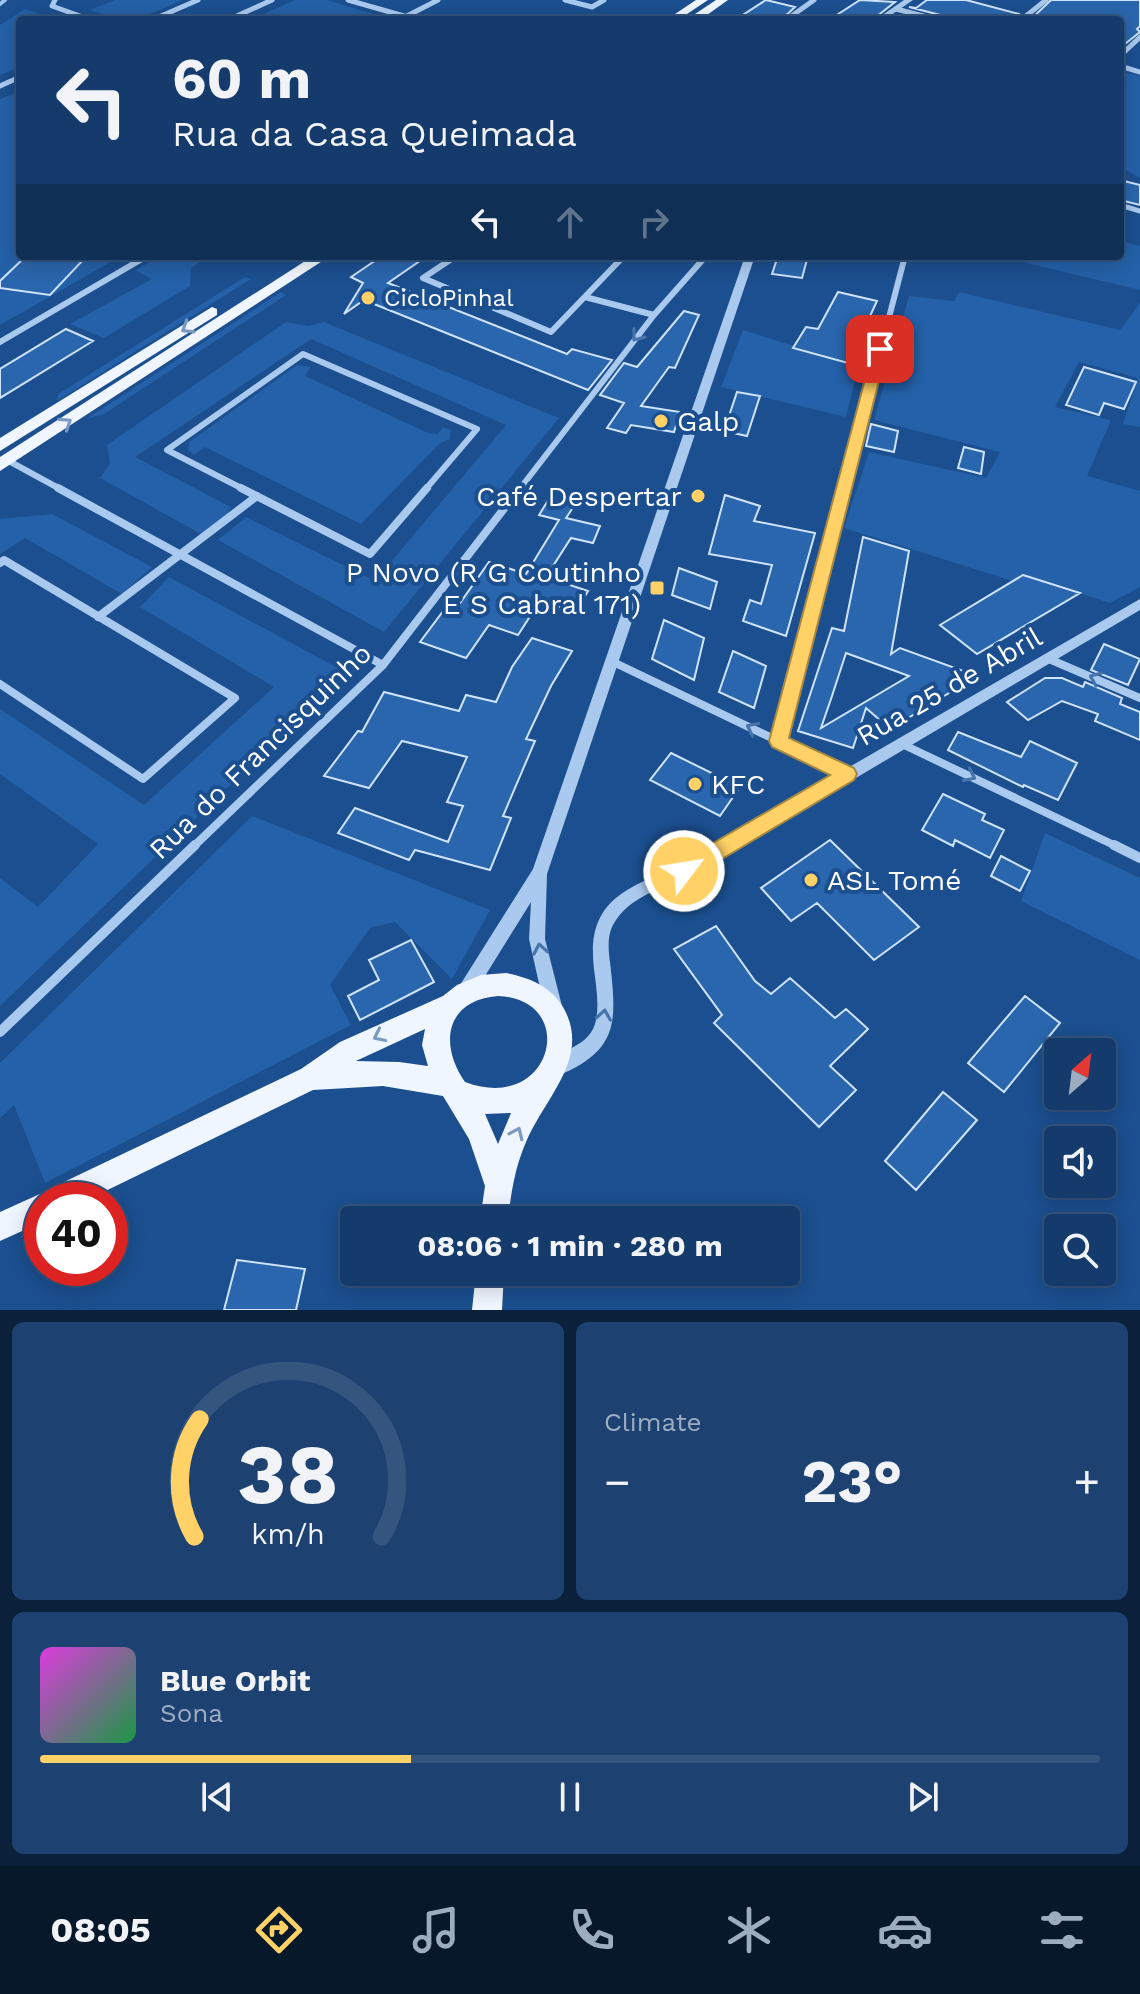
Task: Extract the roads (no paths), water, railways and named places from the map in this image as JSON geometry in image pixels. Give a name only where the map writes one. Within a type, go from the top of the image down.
[{"type":"main road","points":[[677,16],[703,0]]},
{"type":"main road","points":[[698,16],[723,0]]},
{"type":"main road","points":[[2,457],[294,260]]},
{"type":"main road","points":[[2,457],[317,260]]},
{"type":"main road","points":[[94,1182],[310,1078],[349,1051],[457,1000],[501,984],[520,987],[543,1001],[559,1024],[561,1046],[496,1180]]},
{"type":"main road","points":[[457,1000],[439,1023],[434,1044],[438,1066],[476,1124],[496,1180],[495,1206]]},
{"type":"main road","points":[[310,1078],[365,1071],[418,1074],[484,1103],[514,1102],[547,1078]]},
{"type":"main road","points":[[0,1227],[24,1216]]},
{"type":"main road","points":[[487,1310],[489,1286]]},
{"type":"street","points":[[55,0],[52,6],[80,16]]},
{"type":"street","points":[[161,16],[198,0]]},
{"type":"street","points":[[237,16],[272,0]]},
{"type":"street","points":[[348,0],[406,16],[438,0]]},
{"type":"street","points":[[565,0],[592,7],[604,0]]},
{"type":"street","points":[[792,16],[814,0]]},
{"type":"street","points":[[885,16],[909,0]]},
{"type":"street","points":[[1026,16],[1046,0]]},
{"type":"street","points":[[896,9],[923,16]]},
{"type":"street","points":[[1124,52],[1140,37]]},
{"type":"street","points":[[0,342],[140,260]]},
{"type":"street","points":[[450,260],[423,278],[551,332],[620,260]]},
{"type":"street","name":"Rua do Francisquinho","points":[[0,1032],[383,665],[654,315],[702,260]]},
{"type":"street","points":[[457,1000],[540,872],[749,260]]},
{"type":"street","points":[[779,741],[904,260]]},
{"type":"street","points":[[585,297],[654,315]]},
{"type":"street","points":[[303,354],[477,429],[370,554],[257,496],[167,450],[303,354]]},
{"type":"street","points":[[2,457],[383,665]]},
{"type":"street","points":[[98,617],[257,496]]},
{"type":"street","points":[[0,563],[4,560],[235,698],[143,779],[0,684]]},
{"type":"street","name":"Rua 25 de Abril","points":[[547,1078],[595,1042],[606,1020],[599,946],[604,922],[616,906],[633,894],[684,871],[1140,604]]},
{"type":"street","points":[[1049,659],[1140,698]]},
{"type":"street","points":[[611,661],[847,774]]},
{"type":"street","points":[[900,743],[1140,858]]},
{"type":"street","points":[[540,872],[537,939],[559,1024]]},
{"type":"waterway","points":[[0,4],[5,0]]},
{"type":"place","name":"CicloPinhal","points":[[368,298]]},
{"type":"place","name":"Galp","points":[[661,421]]},
{"type":"place","name":"Café Despertar","points":[[698,496]]},
{"type":"place","name":"P Novo (R G Coutinho E S Cabral 171)","points":[[657,588]]},
{"type":"place","name":"KFC","points":[[695,784]]},
{"type":"place","name":"ASL Tomé","points":[[811,880]]}]
